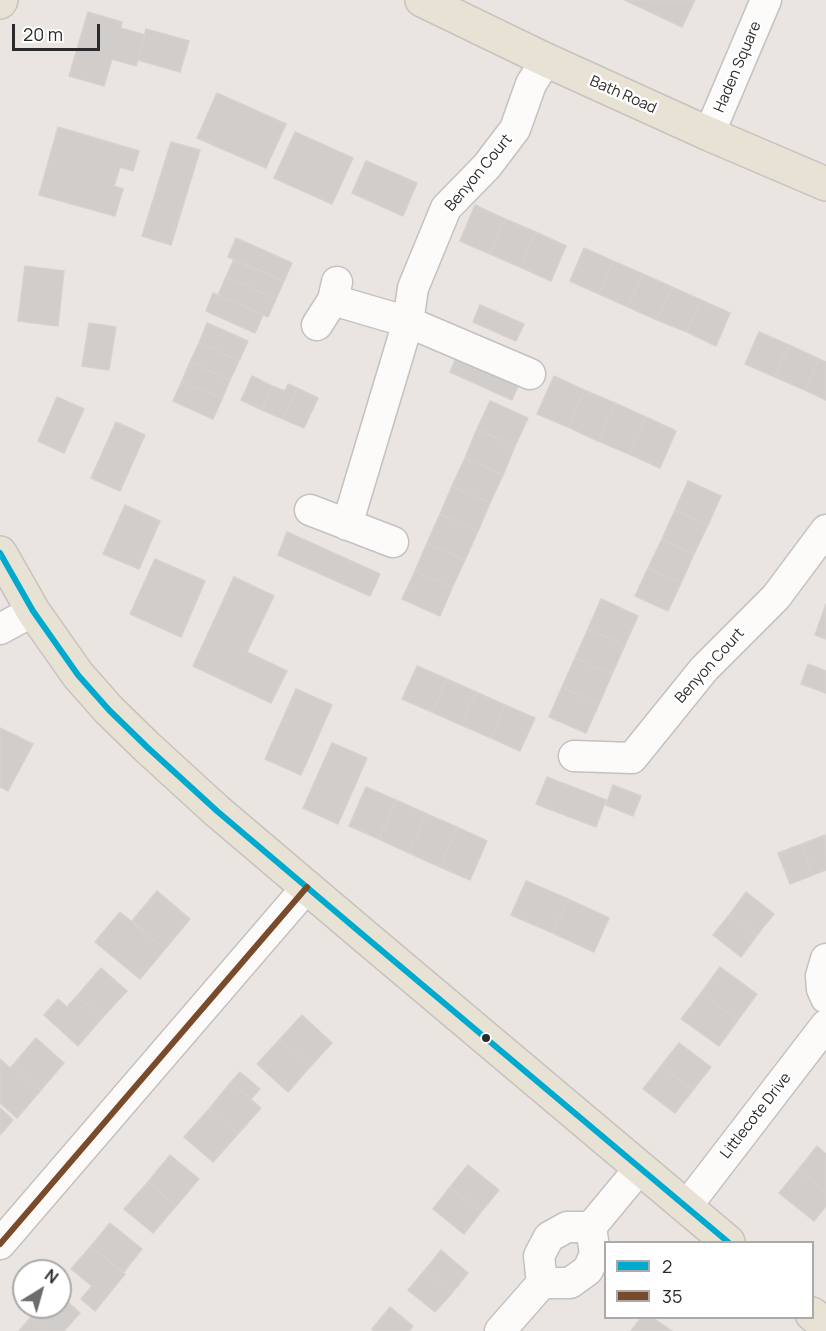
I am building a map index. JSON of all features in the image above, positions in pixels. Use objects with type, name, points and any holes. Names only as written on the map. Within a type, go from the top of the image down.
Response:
[{"type":"main road","name":"Bath Road","points":[[422,0],[546,60],[826,184]]},
{"type":"main road","points":[[0,553],[33,611],[78,675],[109,710],[217,811],[727,1241]]},
{"type":"main road","points":[[814,1315],[826,1326]]},
{"type":"street","name":"Haden Square","points":[[710,134],[766,0]]},
{"type":"street","name":"Benyon Court","points":[[347,525],[408,322],[413,288],[446,208],[487,166],[515,129],[531,84],[546,60]]},
{"type":"street","points":[[317,325],[335,291],[530,374]]},
{"type":"street","points":[[310,510],[393,542]]},
{"type":"street","name":"Benyon Court","points":[[574,756],[632,758],[704,669],[776,597],[826,530]]},
{"type":"street","points":[[0,629],[33,611]]},
{"type":"street","points":[[0,1244],[307,887]]},
{"type":"street","points":[[826,959],[821,976],[822,989],[826,998]]},
{"type":"street","name":"Littlecote Drive","points":[[686,1207],[826,1025]]},
{"type":"street","points":[[542,1283],[570,1283],[588,1270],[595,1254],[591,1227],[639,1169]]},
{"type":"street","points":[[500,1331],[542,1283],[539,1256],[549,1237],[567,1227],[591,1227]]},
{"type":"building","points":[[625,0],[695,0],[682,27]]},
{"type":"building","points":[[88,12],[122,22],[121,28],[145,35],[136,66],[112,59],[104,86],[69,76]]},
{"type":"building","points":[[146,29],[189,41],[180,72],[138,60]]},
{"type":"building","points":[[217,93],[286,124],[266,168],[197,138]]},
{"type":"building","points":[[58,127],[139,151],[133,171],[120,167],[114,186],[123,189],[115,216],[39,195]]},
{"type":"building","points":[[295,132],[353,158],[332,204],[274,178]]},
{"type":"building","points":[[171,142],[200,150],[171,245],[142,236]]},
{"type":"building","points":[[366,161],[417,183],[403,216],[352,193]]},
{"type":"building","points":[[475,205],[505,219],[490,254],[460,241]]},
{"type":"building","points":[[505,219],[536,232],[520,267],[490,254]]},
{"type":"building","points":[[536,232],[566,246],[551,281],[520,267]]},
{"type":"building","points":[[236,238],[292,263],[284,281],[228,257]]},
{"type":"building","points":[[584,248],[613,261],[599,294],[570,281]]},
{"type":"building","points":[[234,259],[284,281],[276,299],[226,277]]},
{"type":"building","points":[[613,261],[643,274],[628,307],[599,294]]},
{"type":"building","points":[[25,266],[64,271],[58,326],[18,321]]},
{"type":"building","points":[[643,274],[672,287],[657,320],[628,307]]},
{"type":"building","points":[[226,277],[276,299],[268,317],[218,295]]},
{"type":"building","points":[[672,287],[701,300],[687,332],[657,320]]},
{"type":"building","points":[[213,293],[263,315],[255,333],[206,311]]},
{"type":"building","points":[[701,300],[730,313],[716,346],[687,332]]},
{"type":"building","points":[[480,305],[524,324],[516,341],[473,322]]},
{"type":"building","points":[[89,323],[116,327],[109,370],[82,366]]},
{"type":"building","points":[[207,323],[248,341],[239,361],[199,343]]},
{"type":"building","points":[[759,332],[789,345],[775,377],[745,364]]},
{"type":"building","points":[[199,343],[239,361],[230,380],[190,362]]},
{"type":"building","points":[[789,345],[819,359],[805,390],[775,377]]},
{"type":"building","points":[[459,351],[521,379],[512,400],[450,372]]},
{"type":"building","points":[[819,359],[826,362],[826,400],[805,390]]},
{"type":"building","points":[[190,362],[230,380],[222,399],[182,381]]},
{"type":"building","points":[[252,376],[272,386],[262,410],[241,400]]},
{"type":"building","points":[[554,376],[584,390],[568,427],[537,414]]},
{"type":"building","points":[[182,381],[222,399],[213,419],[173,401]]},
{"type":"building","points":[[288,384],[297,388],[283,419],[262,410],[272,386],[285,391]]},
{"type":"building","points":[[297,388],[318,398],[304,428],[283,419]]},
{"type":"building","points":[[584,390],[615,403],[598,441],[568,427]]},
{"type":"building","points":[[57,397],[84,409],[64,453],[38,441]]},
{"type":"building","points":[[490,401],[528,418],[515,446],[477,429]]},
{"type":"building","points":[[615,403],[646,417],[629,454],[598,441]]},
{"type":"building","points":[[646,417],[676,431],[660,468],[629,454]]},
{"type":"building","points":[[116,422],[145,435],[120,491],[91,478]]},
{"type":"building","points":[[477,429],[515,446],[503,475],[465,458]]},
{"type":"building","points":[[465,458],[503,475],[490,503],[452,486]]},
{"type":"building","points":[[688,481],[721,496],[708,525],[675,510]]},
{"type":"building","points":[[452,486],[490,503],[478,531],[440,514]]},
{"type":"building","points":[[125,505],[160,521],[139,569],[103,554]]},
{"type":"building","points":[[675,510],[708,525],[694,554],[662,539]]},
{"type":"building","points":[[440,514],[478,531],[465,560],[427,543]]},
{"type":"building","points":[[287,532],[380,574],[370,596],[278,555]]},
{"type":"building","points":[[662,539],[694,554],[681,583],[648,568]]},
{"type":"building","points":[[427,543],[465,560],[452,588],[415,571]]},
{"type":"building","points":[[155,559],[205,581],[181,637],[130,614]]},
{"type":"building","points":[[648,568],[681,583],[668,611],[635,596]]},
{"type":"building","points":[[415,571],[452,588],[440,616],[402,599]]},
{"type":"building","points":[[234,577],[274,596],[247,652],[287,671],[271,703],[193,666]]},
{"type":"building","points":[[601,599],[638,616],[625,645],[588,629]]},
{"type":"building","points":[[826,604],[826,639],[815,635]]},
{"type":"building","points":[[588,629],[625,645],[612,674],[575,658]]},
{"type":"building","points":[[575,658],[612,674],[599,704],[562,687]]},
{"type":"building","points":[[808,664],[826,671],[826,693],[801,684]]},
{"type":"building","points":[[417,666],[447,679],[432,712],[402,699]]},
{"type":"building","points":[[447,679],[476,692],[461,725],[432,712]]},
{"type":"building","points":[[562,687],[599,704],[586,733],[549,717]]},
{"type":"building","points":[[296,689],[332,705],[301,775],[265,759]]},
{"type":"building","points":[[476,692],[505,705],[491,738],[461,725]]},
{"type":"building","points":[[505,705],[535,718],[520,751],[491,738]]},
{"type":"building","points":[[0,728],[33,744],[8,791],[0,787]]},
{"type":"building","points":[[332,743],[367,758],[338,824],[303,808]]},
{"type":"building","points":[[547,777],[606,800],[596,827],[536,804]]},
{"type":"building","points":[[613,785],[641,796],[633,816],[606,805]]},
{"type":"building","points":[[366,787],[396,800],[379,839],[349,826]]},
{"type":"building","points":[[396,800],[427,814],[409,853],[379,839]]},
{"type":"building","points":[[427,814],[457,827],[440,867],[409,853]]},
{"type":"building","points":[[457,827],[487,841],[470,880],[440,867]]},
{"type":"building","points":[[825,835],[826,870],[813,875],[802,844]]},
{"type":"building","points":[[802,844],[813,875],[790,884],[778,853]]},
{"type":"building","points":[[526,881],[568,899],[553,933],[511,915]]},
{"type":"building","points":[[157,891],[190,919],[165,949],[132,921]]},
{"type":"building","points":[[746,892],[774,914],[757,935],[730,914]]},
{"type":"building","points":[[568,899],[609,918],[594,952],[553,933]]},
{"type":"building","points":[[120,912],[165,949],[140,979],[95,942]]},
{"type":"building","points":[[730,914],[757,935],[741,957],[713,935]]},
{"type":"building","points":[[720,967],[757,994],[738,1020],[701,993]]},
{"type":"building","points":[[101,968],[127,991],[102,1018],[77,996]]},
{"type":"building","points":[[701,993],[738,1020],[719,1046],[681,1019]]},
{"type":"building","points":[[77,996],[102,1018],[78,1046],[44,1015],[58,999],[67,1007]]},
{"type":"building","points":[[302,1015],[332,1043],[310,1067],[280,1039]]},
{"type":"building","points":[[36,1038],[64,1063],[41,1090],[12,1066]]},
{"type":"building","points":[[280,1039],[310,1067],[288,1092],[257,1064]]},
{"type":"building","points":[[679,1043],[711,1067],[693,1090],[661,1066]]},
{"type":"building","points":[[0,1059],[41,1090],[17,1118],[0,1103]]},
{"type":"building","points":[[661,1066],[693,1090],[675,1113],[643,1089]]},
{"type":"building","points":[[240,1072],[260,1089],[251,1099],[231,1082]]},
{"type":"building","points":[[231,1082],[261,1108],[238,1134],[209,1109]]},
{"type":"building","points":[[0,1108],[13,1120],[0,1135]]},
{"type":"building","points":[[209,1109],[238,1134],[213,1162],[184,1137]]},
{"type":"building","points":[[817,1146],[826,1154],[826,1192],[798,1170]]},
{"type":"building","points":[[170,1155],[199,1179],[176,1206],[148,1182]]},
{"type":"building","points":[[468,1165],[499,1190],[481,1212],[450,1187]]},
{"type":"building","points":[[798,1170],[826,1192],[826,1206],[814,1221],[779,1193]]},
{"type":"building","points":[[148,1182],[176,1206],[153,1233],[124,1209]]},
{"type":"building","points":[[450,1187],[481,1212],[464,1234],[433,1209]]},
{"type":"building","points":[[110,1223],[142,1249],[123,1273],[91,1246]]},
{"type":"building","points":[[91,1246],[125,1274],[95,1311],[81,1299],[92,1286],[72,1268]]},
{"type":"building","points":[[441,1250],[468,1273],[452,1293],[425,1270]]},
{"type":"building","points":[[425,1270],[452,1293],[435,1312],[408,1290]]},
{"type":"building","points":[[72,1306],[80,1313],[64,1331],[47,1331],[33,1319],[72,1319]]},
{"type":"building","points":[[390,1307],[413,1326],[409,1331],[374,1331],[372,1329]]},
{"type":"building","points":[[29,1319],[33,1319],[47,1331],[19,1331]]},
{"type":"building","points":[[640,1319],[654,1319],[672,1331],[631,1331]]},
{"type":"transit line","name":"2","points":[[0,553],[33,611],[78,675],[109,710],[147,747],[217,811],[727,1241]]},
{"type":"transit line","name":"35","points":[[0,1244],[307,887]]}]
